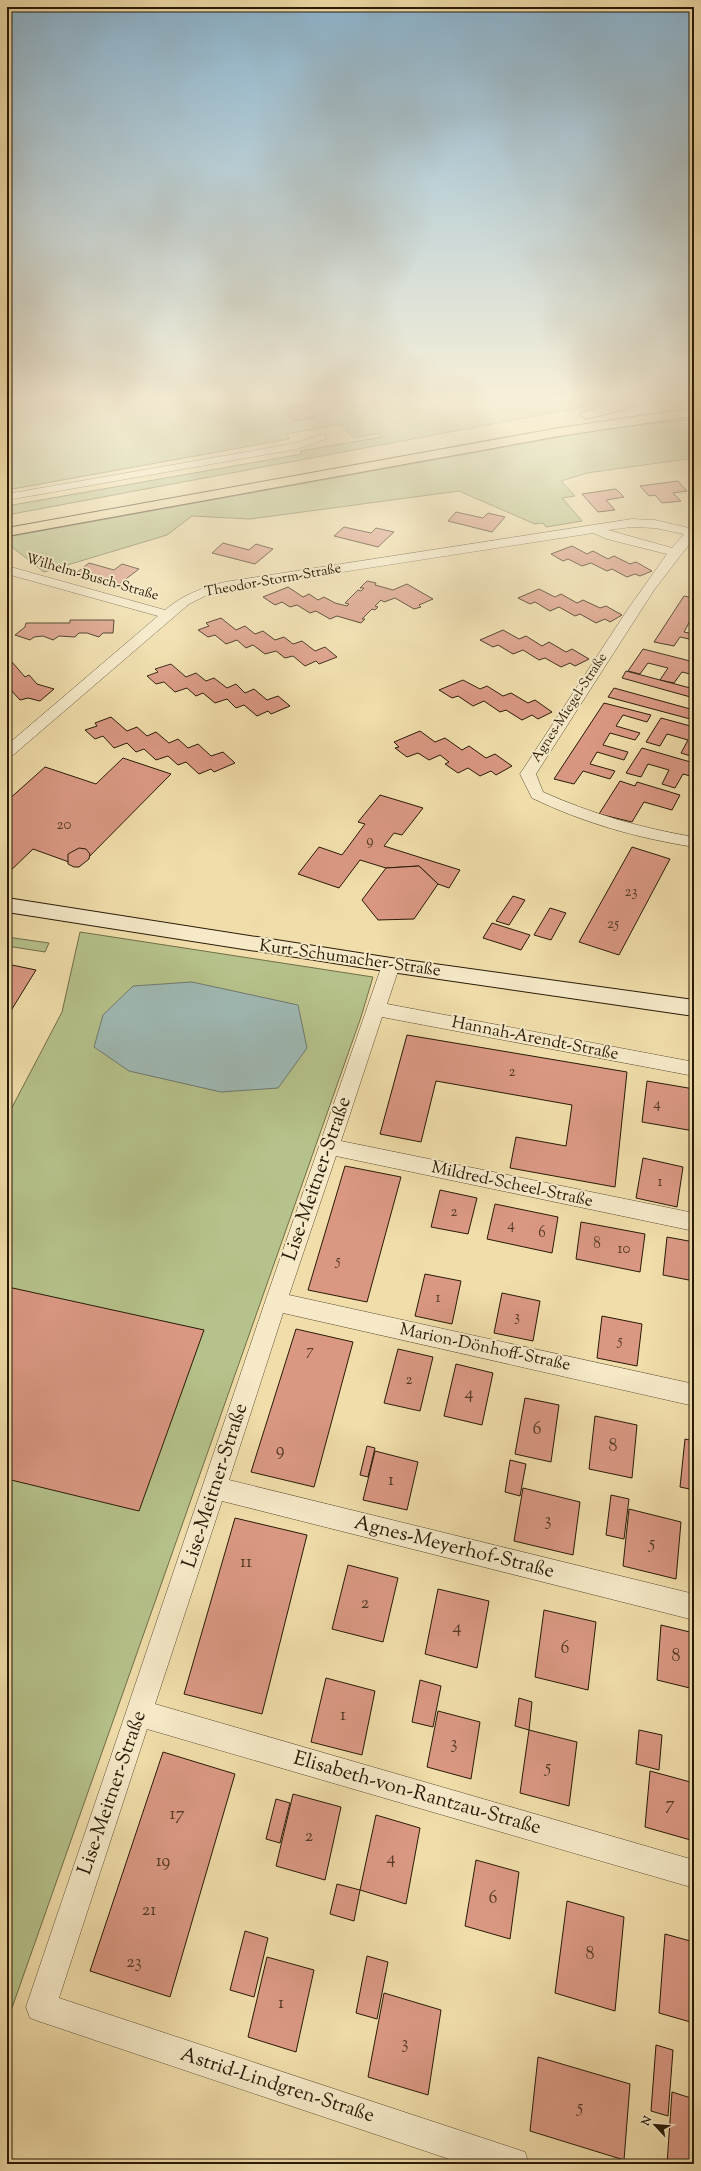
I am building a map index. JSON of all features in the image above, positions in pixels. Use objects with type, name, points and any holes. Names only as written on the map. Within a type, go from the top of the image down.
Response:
[{"type":"highway","points":[[7,521],[145,496]]},
{"type":"highway","points":[[7,532],[204,496]]},
{"type":"main road","name":"Kurt-Schumacher-Straße","points":[[7,905],[391,965],[694,1008]]},
{"type":"street","name":"Theodor-Storm-Straße","points":[[7,753],[184,601],[202,592],[225,586],[632,523],[655,524],[693,531]]},
{"type":"street","points":[[594,529],[611,536],[676,554]]},
{"type":"street","name":"Agnes-Miegel-Straße","points":[[693,531],[538,754],[528,774],[537,795],[558,806],[632,830],[694,842]]},
{"type":"street","name":"Wilhelm-Busch-Straße","points":[[7,570],[168,615]]},
{"type":"street","name":"Lise-Meitner-Straße","points":[[41,2007],[276,1302],[391,965]]},
{"type":"street","name":"Hannah-Arendt-Straße","points":[[377,1009],[694,1069]]},
{"type":"street","name":"Mildred-Scheel-Straße","points":[[329,1147],[694,1222]]},
{"type":"street","name":"Marion-Dönhoff-Straße","points":[[276,1302],[694,1395]]},
{"type":"street","name":"Agnes-Meyerhof-Straße","points":[[215,1488],[471,1553],[694,1607]]},
{"type":"street","name":"Elisabeth-von-Rantzau-Straße","points":[[140,1713],[694,1874]]},
{"type":"street","name":"Astrid-Lindgren-Straße","points":[[41,2007],[513,2164]]},
{"type":"green space","points":[[62,496],[107,496],[7,515],[7,506]]},
{"type":"green space","points":[[232,496],[419,496],[250,519],[192,516],[167,535],[44,572],[12,547],[7,548],[7,537]]},
{"type":"green space","points":[[471,496],[573,496],[562,498],[582,521],[546,527],[543,523],[535,524]]},
{"type":"green space","points":[[80,932],[373,977],[361,1017],[7,2022],[7,1117],[62,1012]]},
{"type":"green space","points":[[7,937],[49,943],[45,952],[7,946]]},
{"type":"water","points":[[192,982],[298,1005],[307,1048],[278,1088],[221,1092],[129,1071],[94,1047],[103,1015],[133,986]]},
{"type":"building","points":[[584,496],[624,497],[606,500],[615,510],[598,512]]},
{"type":"building","points":[[656,496],[676,496],[681,501],[662,503]]},
{"type":"building","points":[[456,512],[483,518],[488,513],[505,517],[492,532],[448,521]]},
{"type":"building","points":[[344,527],[371,533],[376,528],[394,532],[378,547],[334,536]]},
{"type":"building","points":[[223,543],[249,550],[256,544],[273,549],[255,564],[212,553]]},
{"type":"building","points":[[572,546],[587,554],[593,551],[608,559],[614,556],[630,564],[636,562],[652,571],[640,576],[635,574],[627,577],[612,569],[607,571],[591,563],[582,566],[568,559],[563,561],[551,554]]},
{"type":"building","points":[[89,563],[114,570],[122,564],[139,569],[118,585],[76,573]]},
{"type":"building","points":[[367,581],[393,590],[407,584],[433,599],[419,605],[421,607],[414,609],[395,598],[384,602],[381,600],[375,606],[378,607],[375,610],[372,609],[362,619],[365,619],[361,623],[337,616],[330,619],[316,611],[310,613],[297,605],[290,607],[282,602],[275,605],[263,597],[288,587],[303,597],[309,594],[318,600],[324,597],[335,603],[347,606],[349,604],[345,603],[358,590],[361,591],[364,588],[360,588]]},
{"type":"building","points":[[539,589],[555,597],[561,594],[577,603],[583,600],[600,608],[606,606],[622,615],[610,622],[605,619],[596,623],[580,614],[575,616],[559,607],[550,611],[535,602],[530,604],[518,598]]},
{"type":"building","points":[[684,596],[694,598],[694,622],[690,621],[684,632],[694,634],[694,640],[680,637],[674,646],[654,642]]},
{"type":"building","points":[[221,618],[236,630],[245,626],[255,634],[263,631],[275,640],[284,637],[293,644],[302,641],[315,651],[325,647],[337,657],[319,664],[316,661],[305,666],[293,656],[285,658],[276,651],[265,654],[253,645],[246,648],[237,640],[226,644],[215,635],[208,637],[198,630],[209,626],[206,623]]},
{"type":"building","points":[[70,620],[114,620],[113,633],[103,633],[99,637],[87,633],[79,633],[75,637],[59,636],[53,640],[43,636],[34,637],[30,640],[15,635],[25,627],[26,623],[70,623]]},
{"type":"building","points":[[503,630],[519,639],[526,636],[542,646],[549,642],[566,652],[572,649],[589,659],[575,666],[570,663],[561,667],[545,658],[539,660],[523,650],[513,654],[498,645],[493,647],[480,640]]},
{"type":"building","points":[[643,649],[694,662],[694,675],[682,672],[674,683],[660,680],[668,668],[648,663],[640,674],[628,671]]},
{"type":"building","points":[[12,662],[25,677],[29,675],[37,684],[54,689],[40,701],[28,698],[20,700],[10,689],[7,689],[7,663]]},
{"type":"building","points":[[171,664],[186,677],[196,673],[206,681],[214,678],[227,688],[236,684],[245,693],[254,689],[267,700],[278,696],[290,706],[271,714],[268,711],[257,716],[244,705],[236,708],[227,699],[215,703],[203,693],[196,696],[187,688],[175,692],[164,682],[156,684],[147,676],[158,672],[155,669]]},
{"type":"building","points":[[626,671],[694,689],[694,698],[622,678]]},
{"type":"building","points":[[463,680],[480,689],[487,686],[503,696],[511,693],[528,703],[535,700],[552,712],[538,719],[532,715],[522,720],[506,710],[500,712],[484,701],[473,706],[458,696],[452,698],[439,690]]},
{"type":"building","points":[[614,688],[694,710],[694,720],[608,697]]},
{"type":"building","points":[[604,703],[651,715],[647,722],[623,715],[616,726],[640,733],[635,740],[610,733],[603,745],[628,752],[624,760],[597,752],[590,764],[615,771],[610,779],[583,771],[574,784],[554,779]]},
{"type":"building","points":[[111,717],[127,731],[137,727],[147,736],[156,732],[169,743],[178,739],[188,748],[198,744],[211,756],[223,752],[235,763],[214,772],[211,769],[199,774],[186,762],[178,765],[168,756],[156,760],[144,749],[136,752],[127,743],[114,748],[103,736],[95,739],[85,730],[97,726],[95,723]]},
{"type":"building","points":[[661,718],[694,727],[694,757],[681,753],[688,740],[667,734],[660,746],[646,742]]},
{"type":"building","points":[[420,731],[435,742],[445,738],[462,750],[469,746],[486,758],[495,754],[512,766],[496,775],[491,771],[480,776],[468,768],[458,773],[445,764],[449,762],[440,755],[429,760],[418,753],[407,757],[395,748],[399,747],[394,742]]},
{"type":"building","points":[[642,748],[694,763],[694,777],[683,774],[675,788],[662,784],[669,770],[648,764],[641,777],[626,773]]},
{"type":"building","points":[[123,758],[171,774],[80,866],[33,849],[7,874],[7,801],[45,767],[96,784]]},
{"type":"building","points":[[620,781],[635,786],[637,782],[680,795],[672,810],[644,802],[632,822],[599,814]]},
{"type":"building","points":[[380,795],[423,808],[402,835],[394,833],[384,846],[460,870],[449,888],[438,884],[419,866],[386,868],[360,860],[339,888],[298,874],[319,847],[342,855],[365,824],[358,822]]},
{"type":"building","points":[[632,847],[670,859],[619,955],[579,942]]},
{"type":"building","points":[[79,848],[86,849],[90,854],[89,859],[79,867],[74,867],[68,864],[68,854]]},
{"type":"building","points":[[419,866],[438,884],[414,919],[378,920],[362,900],[386,868]]},
{"type":"building","points":[[513,896],[525,900],[509,925],[496,921]]},
{"type":"building","points":[[550,908],[566,913],[551,940],[534,935]]},
{"type":"building","points":[[492,923],[530,935],[521,950],[483,938]]},
{"type":"building","points":[[7,964],[36,970],[7,1017]]},
{"type":"building","points":[[407,1035],[627,1072],[615,1187],[510,1168],[516,1137],[566,1146],[572,1105],[436,1081],[421,1142],[380,1134]]},
{"type":"building","points":[[647,1081],[694,1089],[694,1131],[642,1122]]},
{"type":"building","points":[[643,1158],[683,1167],[677,1207],[636,1198]]},
{"type":"building","points":[[345,1166],[401,1177],[367,1302],[308,1290]]},
{"type":"building","points":[[440,1190],[477,1198],[468,1234],[431,1227]]},
{"type":"building","points":[[495,1204],[558,1217],[552,1253],[487,1239]]},
{"type":"building","points":[[581,1222],[645,1234],[640,1272],[576,1259]]},
{"type":"building","points":[[667,1237],[694,1242],[694,1281],[663,1275]]},
{"type":"building","points":[[425,1274],[461,1281],[452,1324],[415,1316]]},
{"type":"building","points":[[8,1287],[204,1330],[139,1511],[7,1479]]},
{"type":"building","points":[[502,1293],[540,1301],[533,1341],[494,1333]]},
{"type":"building","points":[[602,1316],[642,1324],[637,1366],[597,1358]]},
{"type":"building","points":[[296,1329],[353,1342],[314,1487],[251,1472]]},
{"type":"building","points":[[398,1349],[433,1357],[420,1411],[384,1403]]},
{"type":"building","points":[[456,1364],[493,1373],[482,1425],[444,1416]]},
{"type":"building","points":[[525,1398],[559,1405],[551,1462],[515,1454]]},
{"type":"building","points":[[595,1416],[637,1425],[632,1478],[589,1469]]},
{"type":"building","points":[[685,1439],[694,1441],[694,1490],[680,1487]]},
{"type":"building","points":[[367,1446],[375,1448],[368,1477],[360,1475]]},
{"type":"building","points":[[375,1451],[418,1462],[407,1510],[363,1500]]},
{"type":"building","points":[[510,1460],[526,1464],[520,1496],[505,1492]]},
{"type":"building","points":[[523,1488],[580,1502],[573,1555],[514,1541]]},
{"type":"building","points":[[611,1495],[629,1499],[624,1539],[606,1535]]},
{"type":"building","points":[[629,1509],[681,1522],[676,1579],[623,1566]]},
{"type":"building","points":[[235,1518],[307,1535],[262,1714],[184,1694]]},
{"type":"building","points":[[348,1565],[398,1578],[383,1642],[332,1629]]},
{"type":"building","points":[[438,1589],[489,1601],[477,1668],[425,1654]]},
{"type":"building","points":[[544,1610],[596,1622],[588,1690],[535,1677]]},
{"type":"building","points":[[661,1625],[694,1633],[694,1689],[657,1680]]},
{"type":"building","points":[[326,1678],[375,1691],[362,1755],[311,1742]]},
{"type":"building","points":[[420,1680],[441,1686],[433,1727],[412,1722]]},
{"type":"building","points":[[519,1698],[532,1702],[529,1730],[515,1726]]},
{"type":"building","points":[[438,1711],[480,1722],[471,1779],[427,1767]]},
{"type":"building","points":[[529,1730],[577,1742],[569,1806],[520,1793]]},
{"type":"building","points":[[639,1730],[662,1735],[659,1770],[636,1764]]},
{"type":"building","points":[[163,1752],[235,1774],[170,1997],[90,1971]]},
{"type":"building","points":[[650,1771],[694,1783],[694,1841],[645,1827]]},
{"type":"building","points":[[293,1794],[341,1807],[325,1880],[276,1866]]},
{"type":"building","points":[[276,1799],[290,1803],[280,1843],[266,1839]]},
{"type":"building","points":[[376,1815],[420,1828],[406,1904],[360,1890]]},
{"type":"building","points":[[476,1860],[519,1872],[510,1939],[465,1926]]},
{"type":"building","points":[[337,1884],[360,1890],[354,1921],[330,1914]]},
{"type":"building","points":[[567,1901],[624,1917],[615,2011],[555,1993]]},
{"type":"building","points":[[245,1931],[268,1938],[254,1997],[230,1990]]},
{"type":"building","points":[[665,1934],[694,1942],[694,2023],[659,2013]]},
{"type":"building","points":[[367,1956],[388,1962],[377,2019],[356,2013]]},
{"type":"building","points":[[267,1957],[314,1970],[296,2052],[248,2037]]},
{"type":"building","points":[[384,1993],[441,2010],[428,2095],[368,2077]]},
{"type":"building","points":[[656,2045],[673,2050],[668,2116],[651,2111]]},
{"type":"building","points":[[538,2057],[630,2084],[624,2160],[530,2131]]},
{"type":"building","points":[[672,2092],[694,2099],[694,2164],[667,2164]]}]
